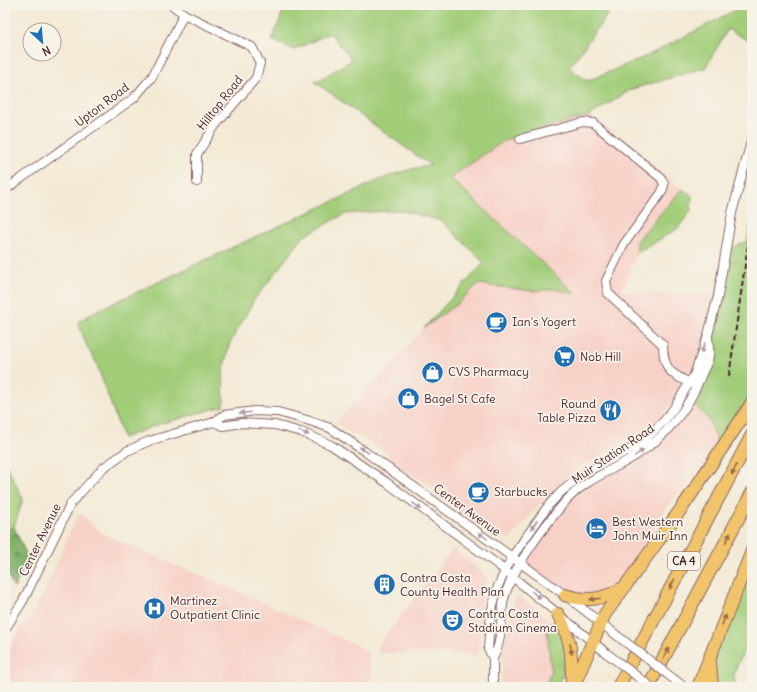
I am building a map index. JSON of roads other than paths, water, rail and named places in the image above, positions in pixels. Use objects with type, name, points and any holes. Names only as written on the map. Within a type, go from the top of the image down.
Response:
[{"type":"highway","points":[[573,687],[600,622],[622,589],[688,499],[752,403]]},
{"type":"highway","name":"CA 4","points":[[618,687],[752,435]]},
{"type":"highway","name":"CA 4","points":[[649,687],[752,493]]},
{"type":"highway","points":[[698,687],[752,551]]},
{"type":"highway","points":[[565,595],[585,600],[594,600],[622,589]]},
{"type":"highway","points":[[558,614],[568,633],[572,652],[573,687]]},
{"type":"highway","points":[[710,656],[712,687]]},
{"type":"street","points":[[172,5],[184,14]]},
{"type":"street","name":"Hilltop Road","points":[[184,14],[252,47],[260,63],[256,78],[214,126],[197,154],[197,182]]},
{"type":"street","name":"Upton Road","points":[[5,190],[134,98],[152,77],[184,14]]},
{"type":"street","points":[[520,139],[583,122],[593,123],[661,178],[664,184],[662,192],[624,244],[606,281],[608,293],[663,346],[663,360],[668,369],[674,375],[694,384]]},
{"type":"street","name":"Muir Station Road","points":[[694,384],[691,401],[669,430],[654,443],[635,456],[581,487],[566,502],[534,544],[514,577],[505,598],[498,650],[494,658],[488,649],[488,630],[494,600],[505,570],[512,557],[548,506],[562,491],[587,472],[640,444],[653,433],[694,384],[709,355],[708,335],[718,296],[732,213],[752,138]]},
{"type":"street","name":"Center Avenue","points":[[5,629],[25,598],[71,502],[86,484],[103,468],[121,455],[149,441],[214,422],[224,415],[255,411],[278,412],[330,428],[396,472],[565,595],[684,687]]},
{"type":"street","name":"Center Avenue","points":[[214,422],[223,426],[242,423],[275,425],[301,432],[331,445],[386,482],[505,570],[649,687]]},
{"type":"street","points":[[493,687],[494,658]]},
{"type":"railway","points":[[729,376],[752,217]]},
{"type":"place","name":"Ian's Yogert","points":[[497,322]]},
{"type":"place","name":"Nob Hill","points":[[565,357]]},
{"type":"place","name":"CVS Pharmacy","points":[[433,372]]},
{"type":"place","name":"Bagel St Cafe","points":[[408,399]]},
{"type":"place","name":"Round Table Pizza","points":[[611,411]]},
{"type":"place","name":"Starbucks","points":[[479,492]]},
{"type":"place","name":"Best Western John Muir Inn","points":[[597,529]]},
{"type":"place","name":"Contra Costa County Health Plan","points":[[385,585]]},
{"type":"place","name":"Martinez Outpatient Clinic","points":[[155,608]]},
{"type":"place","name":"Contra Costa Stadium Cinema","points":[[452,621]]}]
